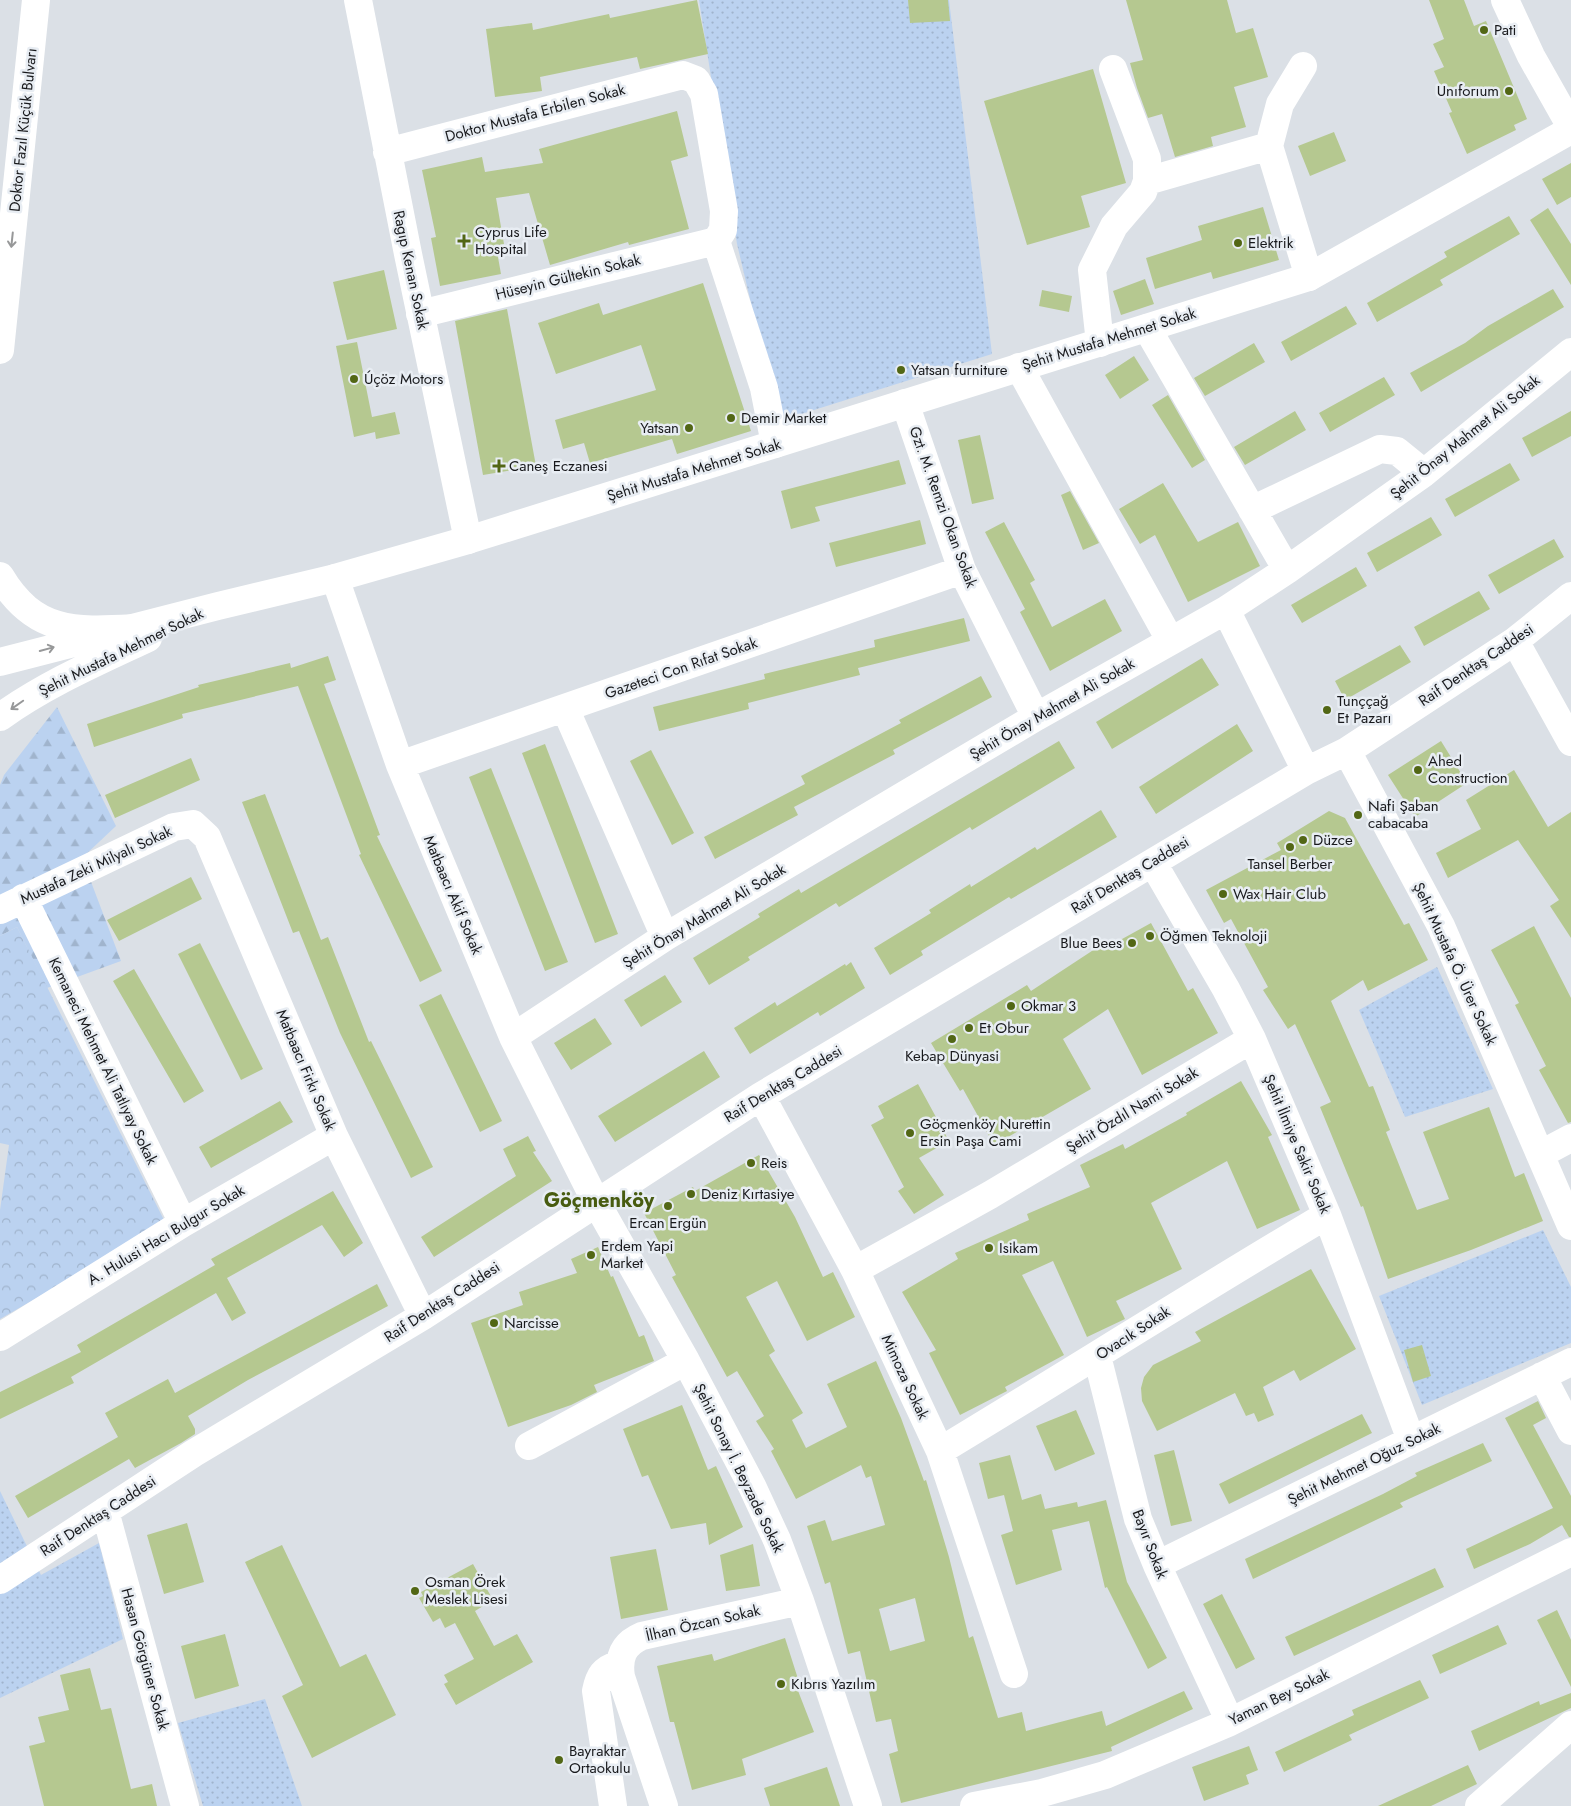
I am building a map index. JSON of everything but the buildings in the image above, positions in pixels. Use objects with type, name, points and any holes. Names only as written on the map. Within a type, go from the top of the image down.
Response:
[{"type":"main road","name":"Doktor Fazıl Küçük Bulvarı","points":[[0,350],[36,0]]},
{"type":"main road","name":"Ragıp Kenan Sokak","points":[[358,0],[387,152],[468,540]]},
{"type":"main road","points":[[1505,0],[1531,56],[1571,129]]},
{"type":"main road","points":[[1303,66],[1280,104],[1269,146],[1309,277]]},
{"type":"main road","points":[[1100,343],[1092,270],[1114,226],[1143,192],[1147,181],[1147,159],[1114,69]]},
{"type":"main road","name":"Doktor Mustafa Erbilen Sokak","points":[[387,152],[683,75],[696,80],[704,94],[724,211],[723,230],[716,241]]},
{"type":"main road","name":"Şehit Mustafa Mehmet Sokak","points":[[0,662],[335,578],[468,540],[1309,277],[1571,129]]},
{"type":"main road","points":[[1147,181],[1269,146]]},
{"type":"main road","points":[[716,241],[764,388],[775,444]]},
{"type":"main road","name":"Hüseyin Gültekin Sokak","points":[[420,314],[716,241]]},
{"type":"main road","points":[[1147,328],[1287,570]]},
{"type":"main road","name":"Şehit Önay Mahmet Ali Sokak","points":[[513,1037],[665,937],[1036,717],[1226,610],[1287,570],[1424,474],[1571,352]]},
{"type":"main road","points":[[1019,367],[1170,640]]},
{"type":"main road","name":"Gzt. M. Remzi Okan Sokak","points":[[905,403],[962,570],[1036,717]]},
{"type":"main road","points":[[1252,510],[1380,449],[1396,452],[1424,474]]},
{"type":"main road","name":"Gazeteci Con Rıfat Sokak","points":[[400,765],[962,570]]},
{"type":"main road","points":[[0,576],[8,590],[20,603],[39,618],[62,628],[90,630],[138,628]]},
{"type":"main road","name":"Matbaacı Akif Sokak","points":[[335,578],[400,765],[513,1037],[596,1202]]},
{"type":"main road","name":"Raif Denktaş Caddesi","points":[[0,1580],[194,1452],[423,1316],[761,1096],[1306,771],[1347,751],[1515,641],[1571,596]]},
{"type":"main road","name":"Şehit Mustafa Mehmet Sokak","points":[[0,717],[23,700],[94,662],[218,606]]},
{"type":"main road","points":[[1226,610],[1306,771]]},
{"type":"main road","points":[[1515,641],[1571,742]]},
{"type":"main road","points":[[565,708],[665,937]]},
{"type":"main road","name":"Şehit Mustafa Ö. Ürer Sokak","points":[[1347,751],[1441,926],[1571,1226]]},
{"type":"main road","name":"Mustafa Zeki Milyalı Sokak","points":[[12,904],[174,827],[193,824]]},
{"type":"main road","name":"Matbaacı Firkı Sokak","points":[[193,824],[206,837],[334,1136],[423,1316]]},
{"type":"main road","name":"Şehit İlmiye Sakir Sokak","points":[[1153,862],[1252,1038],[1327,1215],[1411,1440]]},
{"type":"main road","name":"Kemaneci Mehmet Ali Tatlıyay Sokak","points":[[12,904],[183,1223]]},
{"type":"main road","name":"Şehit Özdıl Nami Sokak","points":[[855,1270],[990,1195],[1252,1038]]},
{"type":"main road","name":"Mimoza Sokak","points":[[761,1096],[855,1270],[940,1451],[1014,1674]]},
{"type":"main road","name":"A. Hulusi Hacı Bulgur Sokak","points":[[0,1337],[183,1223],[334,1136]]},
{"type":"main road","points":[[1541,1154],[1571,1138]]},
{"type":"main road","name":"Şehit Sonay İ. Beyzade Sokak","points":[[596,1202],[686,1361],[756,1495],[777,1540],[800,1600],[868,1806]]},
{"type":"main road","name":"Ovacık Sokak","points":[[940,1451],[1097,1356],[1207,1286],[1327,1215]]},
{"type":"main road","name":"Bayır Sokak","points":[[1097,1356],[1138,1518],[1157,1565],[1230,1722]]},
{"type":"main road","points":[[529,1446],[686,1361]]},
{"type":"main road","name":"Şehit Mehmet Oğuz Sokak","points":[[1157,1565],[1571,1362]]},
{"type":"main road","points":[[1542,1376],[1571,1431]]},
{"type":"main road","name":"Hasan Görgüner Sokak","points":[[105,1511],[185,1806]]},
{"type":"main road","name":"Yaman Bey Sokak","points":[[974,1806],[1042,1793],[1105,1775],[1230,1722],[1571,1553]]},
{"type":"main road","name":"İlhan Özcan Sokak","points":[[619,1664],[622,1652],[630,1641],[642,1636],[800,1600]]},
{"type":"main road","points":[[613,1806],[596,1691],[599,1677],[607,1668],[619,1664],[664,1806]]},
{"type":"main road","points":[[1479,1806],[1571,1725]]},
{"type":"green space","points":[[699,0],[949,0],[992,354],[779,421],[737,244]]},
{"type":"green space","points":[[57,707],[116,826],[82,858],[121,961],[47,988],[17,927],[0,936],[0,785],[4,775]]},
{"type":"green space","points":[[17,927],[166,1224],[0,1319],[0,1210],[9,1145],[0,1143],[0,936]]},
{"type":"green space","points":[[1437,967],[1493,1089],[1405,1117],[1359,1010]]},
{"type":"green space","points":[[1543,1230],[1571,1287],[1571,1343],[1422,1405],[1379,1296]]},
{"type":"green space","points":[[0,1491],[41,1575],[99,1543],[123,1639],[0,1698]]},
{"type":"green space","points":[[265,1699],[302,1806],[203,1806],[178,1723]]},
{"type":"place","name":"Pati","points":[[1484,30]]},
{"type":"place","name":"Unıforıum","points":[[1509,91]]},
{"type":"place","name":"Cyprus Life Hospital","points":[[464,241]]},
{"type":"place","name":"Elektrik","points":[[1238,243]]},
{"type":"place","name":"Yatsan furniture","points":[[901,370]]},
{"type":"place","name":"Úçöz Motors","points":[[354,379]]},
{"type":"place","name":"Demir Market","points":[[731,418]]},
{"type":"place","name":"Yatsan","points":[[689,428]]},
{"type":"place","name":"Caneş Eczanesi","points":[[499,466]]},
{"type":"place","name":"Tunççağ Et Pazarı","points":[[1327,710]]},
{"type":"place","name":"Ahed Construction","points":[[1418,770]]},
{"type":"place","name":"Nafi Şaban cabacaba","points":[[1358,815]]},
{"type":"place","name":"Düzce","points":[[1303,840]]},
{"type":"place","name":"Tansel Berber","points":[[1290,847]]},
{"type":"place","name":"Wax Hair Club","points":[[1223,894]]},
{"type":"place","name":"Öğmen Teknoloji","points":[[1150,936]]},
{"type":"place","name":"Blue Bees","points":[[1132,943]]},
{"type":"place","name":"Okmar 3","points":[[1011,1006]]},
{"type":"place","name":"Et Obur","points":[[969,1028]]},
{"type":"place","name":"Kebap Dünyasi","points":[[952,1039]]},
{"type":"place","name":"Göçmenköy Nurettin Ersin Paşa Cami","points":[[910,1133]]},
{"type":"place","name":"Reis","points":[[751,1163]]},
{"type":"place","name":"Deniz Kırtasiye","points":[[691,1194]]},
{"type":"place","name":"Ercan Ergün","points":[[668,1206]]},
{"type":"place","name":"Isikam","points":[[989,1248]]},
{"type":"place","name":"Erdem Yapi Market","points":[[591,1255]]},
{"type":"place","name":"Narcisse","points":[[494,1323]]},
{"type":"place","name":"Osman Örek Meslek Lisesi","points":[[415,1591]]},
{"type":"place","name":"Kıbrıs Yazılım","points":[[781,1684]]},
{"type":"place","name":"Bayraktar Ortaokulu","points":[[559,1760]]},
{"type":"district","name":"Göçmenköy","points":[[599,1200]]}]
